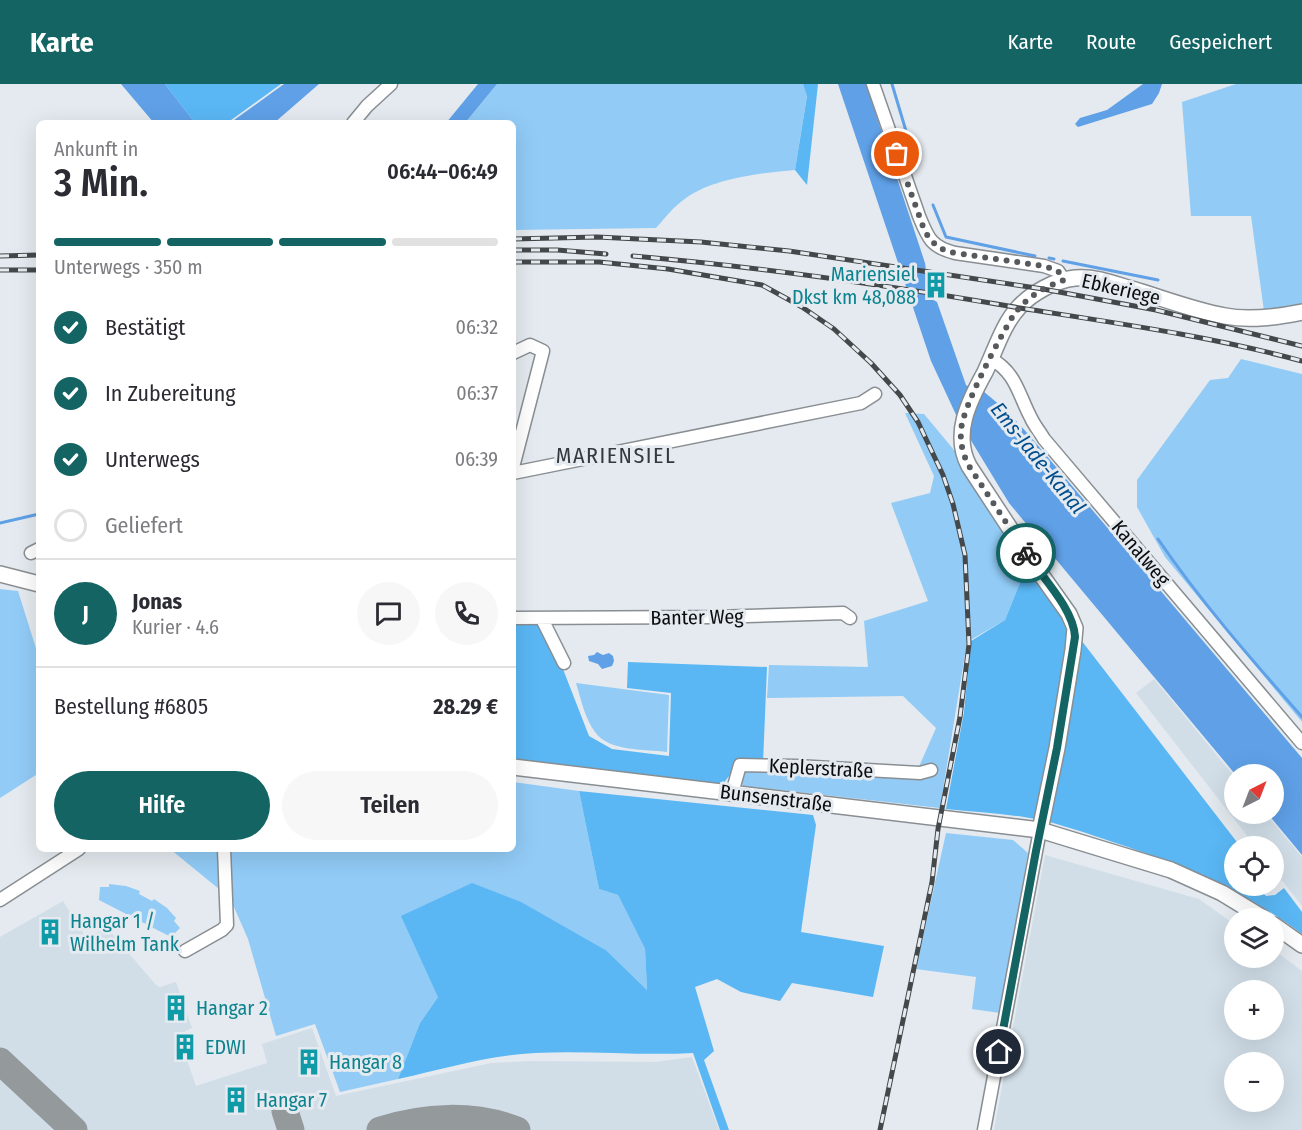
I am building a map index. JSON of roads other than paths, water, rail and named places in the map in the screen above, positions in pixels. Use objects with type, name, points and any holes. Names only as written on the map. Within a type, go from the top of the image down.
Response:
[{"type":"street","points":[[355,120],[391,84]]},
{"type":"street","points":[[873,84],[925,232],[933,244],[942,250],[955,253],[1044,266],[1058,271],[1064,280]]},
{"type":"street","name":"Ebkeriege","points":[[1040,830],[1057,748],[1075,628],[1069,614],[1029,559],[969,466],[963,451],[962,440],[963,422],[1008,324],[1019,307],[1043,289],[1074,278],[1089,278],[1225,316],[1263,318],[1302,312]]},
{"type":"street","points":[[516,352],[530,345],[547,349],[516,457]]},
{"type":"street","name":"Kanalweg","points":[[991,359],[1003,366],[1016,382],[1031,419],[1044,439],[1302,743]]},
{"type":"street","points":[[516,473],[861,403],[875,394]]},
{"type":"street","points":[[0,574],[36,583]]},
{"type":"street","name":"Banter Weg","points":[[516,618],[713,617],[843,613],[850,618]]},
{"type":"street","points":[[542,619],[564,663]]},
{"type":"street","name":"Keplerstraße","points":[[732,793],[740,765],[920,773],[931,770]]},
{"type":"street","name":"Bunsenstraße","points":[[516,767],[1040,830],[1172,870],[1222,893],[1247,908]]},
{"type":"street","points":[[984,1130],[1040,830]]},
{"type":"street","points":[[0,900],[74,852]]},
{"type":"street","points":[[185,951],[227,925],[224,852]]},
{"type":"street","points":[[1284,932],[1302,945]]},
{"type":"water","points":[[121,84],[165,84],[193,120],[151,120]]},
{"type":"water","points":[[284,84],[319,84],[277,120],[234,120]]},
{"type":"water","points":[[478,84],[497,84],[467,120],[448,120]]},
{"type":"water","name":"Ems-Jade-Kanal","points":[[838,84],[866,84],[925,263],[930,298],[937,302],[966,385],[980,393],[983,391],[1007,411],[1029,435],[1302,758],[1302,855],[1276,824],[1284,824],[1284,764],[1227,764],[1009,503],[958,419],[931,361]]},
{"type":"water","points":[[1143,84],[1162,84],[1152,104],[1078,127],[1075,124],[1080,118],[1107,110]]},
{"type":"water","points":[[597,652],[603,655],[609,653],[613,656],[612,666],[602,669],[598,664],[589,661],[588,656]]},
{"type":"waterway","points":[[892,84],[906,131]]},
{"type":"waterway","points":[[933,205],[946,237],[1035,256]]},
{"type":"waterway","points":[[1049,258],[1054,259]]},
{"type":"waterway","points":[[1063,261],[1158,280]]},
{"type":"waterway","points":[[0,523],[36,515]]},
{"type":"waterway","points":[[1158,539],[1209,608],[1302,717]]},
{"type":"railway","points":[[516,239],[597,237],[701,242],[789,251],[1043,289],[1156,310],[1302,346]]},
{"type":"railway","points":[[516,250],[557,250],[606,254]]},
{"type":"railway","points":[[0,256],[36,255]]},
{"type":"railway","points":[[633,256],[778,271],[924,292],[1162,331],[1232,344],[1302,361]]},
{"type":"railway","points":[[516,262],[599,262],[668,269],[762,285],[802,307],[834,329],[871,363],[900,395],[918,422],[943,475],[953,504],[965,555],[969,644],[960,717],[938,829],[932,882],[880,1130]]},
{"type":"railway","points":[[0,270],[36,270]]},
{"type":"place","name":"Mariensiel Dkst km 48,088","points":[[936,285]]},
{"type":"place","name":"Hangar 1 / Wilhelm Tank","points":[[50,932]]},
{"type":"place","name":"Hangar 2","points":[[176,1008]]},
{"type":"place","name":"EDWI","points":[[185,1047]]},
{"type":"place","name":"Hangar 8","points":[[309,1062]]},
{"type":"place","name":"Hangar 7","points":[[236,1100]]},
{"type":"district","name":"MARIENSIEL","points":[[616,455]]}]
